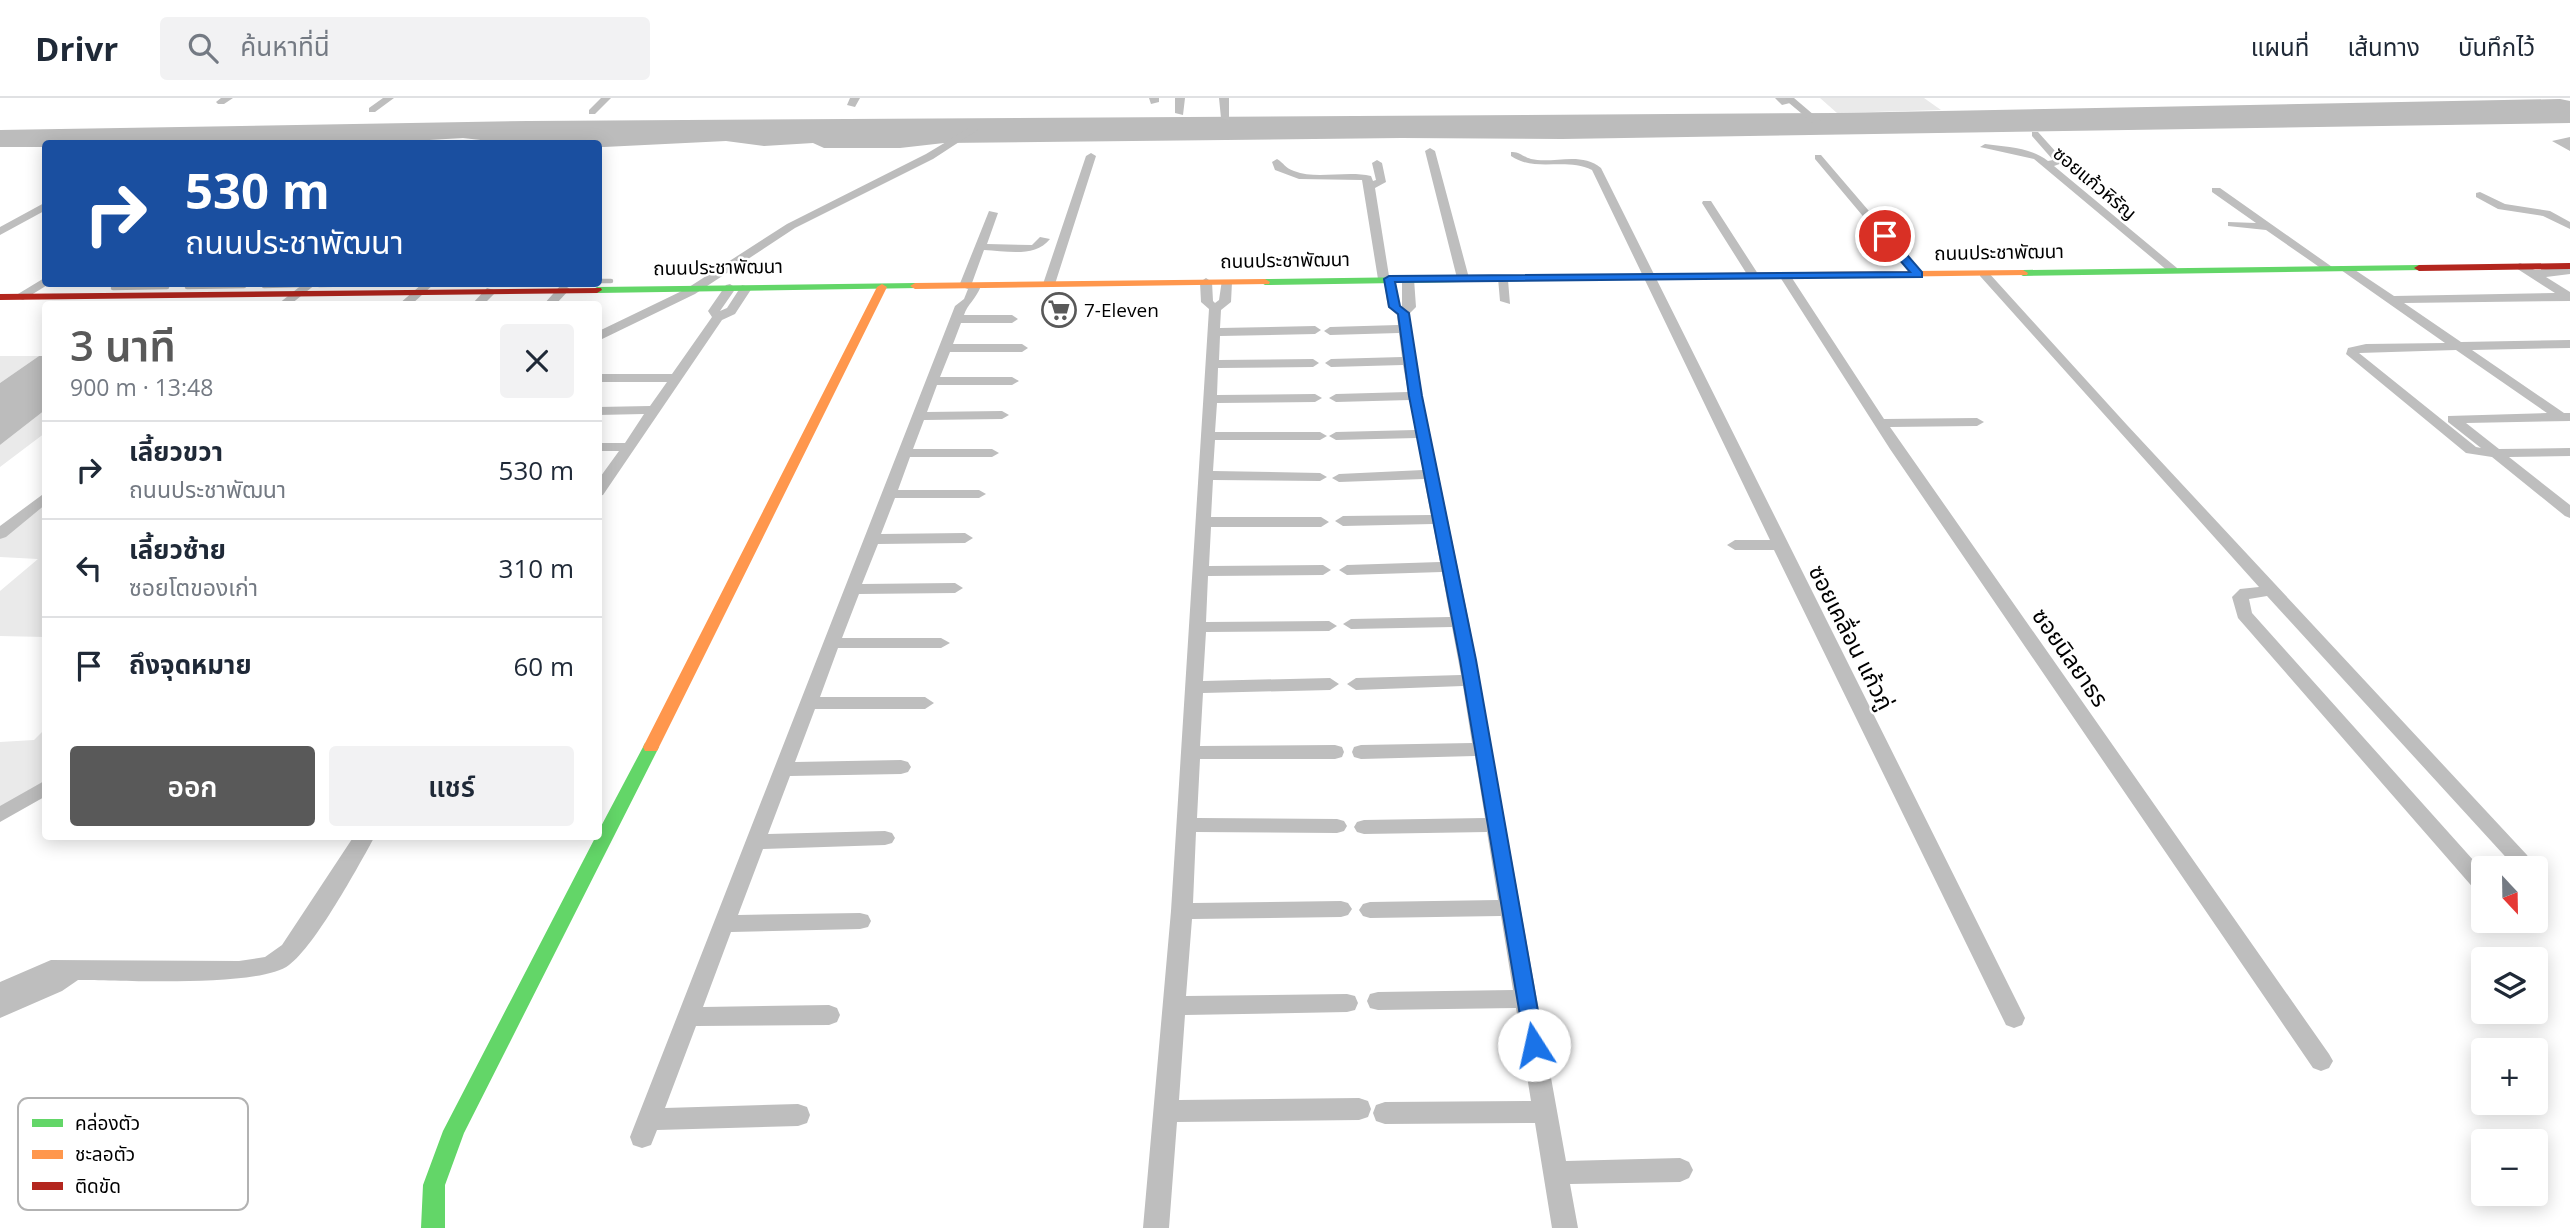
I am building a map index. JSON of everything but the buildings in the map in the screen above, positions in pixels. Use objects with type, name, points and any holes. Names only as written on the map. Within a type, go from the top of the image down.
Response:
[{"type":"street","points":[[372,110],[389,98]]},
{"type":"street","points":[[592,113],[606,98]]},
{"type":"street","points":[[1180,98],[1180,113]]},
{"type":"street","points":[[1224,98],[1226,118]]},
{"type":"street","points":[[2035,134],[2060,162],[2046,164]]},
{"type":"street","points":[[2570,140],[2557,141],[2570,148]]},
{"type":"street","name":"ซอยแก้วหิรัญ","points":[[1984,147],[2028,153],[2046,164],[2173,271]]},
{"type":"street","points":[[1430,150],[1463,278]]},
{"type":"street","name":"ซอยเคลื่อน แก้วภู่","points":[[1514,154],[1526,161],[1584,162],[1596,168],[2014,1018]]},
{"type":"street","points":[[1049,284],[1091,156]]},
{"type":"street","points":[[1818,157],[1918,275]]},
{"type":"street","points":[[1278,162],[1279,168],[1290,173],[1364,176],[1370,186],[1394,307],[1404,321]]},
{"type":"street","points":[[1370,186],[1381,182],[1377,163]]},
{"type":"street","points":[[1335,176],[1338,170],[1349,164]]},
{"type":"street","points":[[2216,190],[2268,227],[2391,300],[2566,417]]},
{"type":"street","points":[[2480,195],[2502,207],[2546,214],[2570,226]]},
{"type":"street","points":[[1707,203],[1754,277]]},
{"type":"street","points":[[0,232],[42,207]]},
{"type":"street","points":[[799,1115],[646,1128],[958,313],[969,301],[967,286],[993,213]]},
{"type":"street","points":[[2232,224],[2268,227]]},
{"type":"street","points":[[979,247],[1032,248],[1044,239]]},
{"type":"street","name":"ถนนประชาพัฒนา","points":[[0,297],[304,289],[423,293],[1463,278],[1786,277],[2337,268],[2570,268]]},
{"type":"street","points":[[2527,270],[2570,297]]},
{"type":"street","points":[[1984,274],[2122,428],[2516,856]]},
{"type":"street","name":"ซอยนิลยาธร","points":[[1786,277],[1881,424],[2321,1061]]},
{"type":"street","points":[[1408,279],[1409,307],[1404,321],[1409,361],[1461,622],[1565,1228]]},
{"type":"street","points":[[1502,279],[1506,301]]},
{"type":"street","points":[[1206,282],[1207,302],[1215,308]]},
{"type":"street","points":[[1215,308],[1225,302],[1226,282]]},
{"type":"street","points":[[19,297],[42,283]]},
{"type":"street","points":[[433,1228],[435,1185],[454,1131],[624,801],[882,287]]},
{"type":"street","points":[[602,485],[718,317],[732,311],[738,288]]},
{"type":"street","points":[[288,301],[304,289]]},
{"type":"street","points":[[553,301],[564,289]]},
{"type":"street","points":[[481,301],[491,290]]},
{"type":"street","points":[[2391,300],[2570,297]]},
{"type":"street","points":[[1156,1228],[1182,911],[1215,308]]},
{"type":"street","points":[[958,313],[1012,318]]},
{"type":"street","points":[[1329,331],[1404,321]]},
{"type":"street","points":[[1214,332],[1315,330]]},
{"type":"street","points":[[2570,344],[2366,348],[2353,351],[2352,354],[2468,448],[2482,453],[2570,452]]},
{"type":"street","points":[[945,348],[1022,348]]},
{"type":"street","points":[[1331,363],[1409,361]]},
{"type":"street","points":[[1212,364],[1313,363]]},
{"type":"street","points":[[602,378],[677,378]]},
{"type":"street","points":[[932,381],[1012,381]]},
{"type":"street","points":[[1336,398],[1415,396]]},
{"type":"street","points":[[1210,399],[1315,398]]},
{"type":"street","points":[[602,411],[654,410]]},
{"type":"street","points":[[919,416],[1002,415]]},
{"type":"street","points":[[2566,417],[2453,419],[2570,513]]},
{"type":"street","points":[[1881,424],[1977,422]]},
{"type":"street","points":[[1336,436],[1424,435]]},
{"type":"street","points":[[1208,436],[1320,436]]},
{"type":"street","points":[[602,447],[629,447]]},
{"type":"street","points":[[906,453],[992,453]]},
{"type":"street","points":[[1339,478],[1430,474]]},
{"type":"street","points":[[1205,475],[1320,477]]},
{"type":"street","points":[[890,494],[979,494]]},
{"type":"street","points":[[0,534],[42,499]]},
{"type":"street","points":[[1343,522],[1439,519]]},
{"type":"street","points":[[1203,522],[1321,522]]},
{"type":"street","points":[[873,539],[965,538]]},
{"type":"street","points":[[1735,545],[1780,545]]},
{"type":"street","points":[[1347,570],[1448,567]]},
{"type":"street","points":[[1201,571],[1323,570]]},
{"type":"street","points":[[854,589],[955,588]]},
{"type":"street","points":[[2274,590],[2246,593],[2240,597],[2244,614],[2471,871]]},
{"type":"street","points":[[1351,624],[1461,622]]},
{"type":"street","points":[[1199,627],[1329,626]]},
{"type":"street","points":[[833,643],[941,643]]},
{"type":"street","points":[[1356,684],[1471,680]]},
{"type":"street","points":[[1194,687],[1329,684]]},
{"type":"street","points":[[808,704],[925,703]]},
{"type":"street","points":[[1362,752],[1483,749]]},
{"type":"street","points":[[1192,753],[1335,752]]},
{"type":"street","points":[[782,769],[901,767]]},
{"type":"street","points":[[1187,825],[1337,826]]},
{"type":"street","points":[[1364,827],[1497,825]]},
{"type":"street","points":[[755,842],[885,838]]},
{"type":"street","points":[[0,992],[51,969],[239,970],[265,967],[284,957],[302,934],[362,840]]},
{"type":"street","points":[[1370,910],[1510,908]]},
{"type":"street","points":[[1182,911],[1341,909]]},
{"type":"street","points":[[724,924],[860,922]]},
{"type":"street","points":[[0,1009],[54,985],[74,971]]},
{"type":"street","points":[[1378,1001],[1526,999]]},
{"type":"street","points":[[1174,1006],[1347,1003]]},
{"type":"street","points":[[688,1017],[829,1015]]},
{"type":"street","points":[[1165,1111],[1359,1109]]},
{"type":"street","points":[[1385,1113],[1545,1112]]},
{"type":"street","points":[[1556,1173],[1680,1170]]},
{"type":"shaded area","points":[[1820,98],[1924,98],[1941,110],[1837,113]]},
{"type":"shaded area","points":[[2560,99],[2570,101],[2570,123],[1562,139],[944,143],[900,148],[824,148],[813,143],[764,146],[726,141],[602,147],[602,140],[463,138],[42,140],[42,147],[0,147],[0,130],[528,121],[1837,113]]},
{"type":"shaded area","points":[[0,356],[39,356],[0,383]]},
{"type":"shaded area","points":[[42,356],[42,412],[0,445],[0,383]]},
{"type":"shaded area","points":[[42,412],[42,435],[0,467],[0,445]]},
{"type":"shaded area","points":[[42,504],[42,637],[0,636],[0,591],[38,559],[0,557],[0,539]]},
{"type":"shaded area","points":[[42,732],[42,783],[0,809],[0,742],[34,740]]},
{"type":"waterway","points":[[1788,98],[1816,121]]},
{"type":"waterway","points":[[602,335],[690,292],[791,226],[930,157],[974,129]]},
{"type":"waterway","points":[[602,281],[611,281]]},
{"type":"waterway","points":[[113,288],[167,287]]},
{"type":"waterway","points":[[0,815],[42,789]]},
{"type":"traffic: fast","points":[[2023,273],[2419,268]]},
{"type":"traffic: fast","points":[[1265,282],[1712,276]]},
{"type":"traffic: fast","points":[[597,290],[915,286]]},
{"type":"traffic: fast","points":[[433,1228],[434,1185],[454,1131],[651,747]]},
{"type":"traffic: slow","points":[[1712,276],[2023,273]]},
{"type":"traffic: slow","points":[[915,286],[1265,282]]},
{"type":"traffic: slow","points":[[651,747],[882,287]]},
{"type":"traffic: jam","points":[[2419,268],[2570,266]]},
{"type":"traffic: jam","points":[[0,297],[597,290]]},
{"type":"place","name":"7-Eleven","points":[[1059,310]]},
{"type":"route","points":[[1534,1045],[1468,660],[1415,396],[1403,313],[1394,307],[1389,279],[1918,275],[1885,236]]}]
